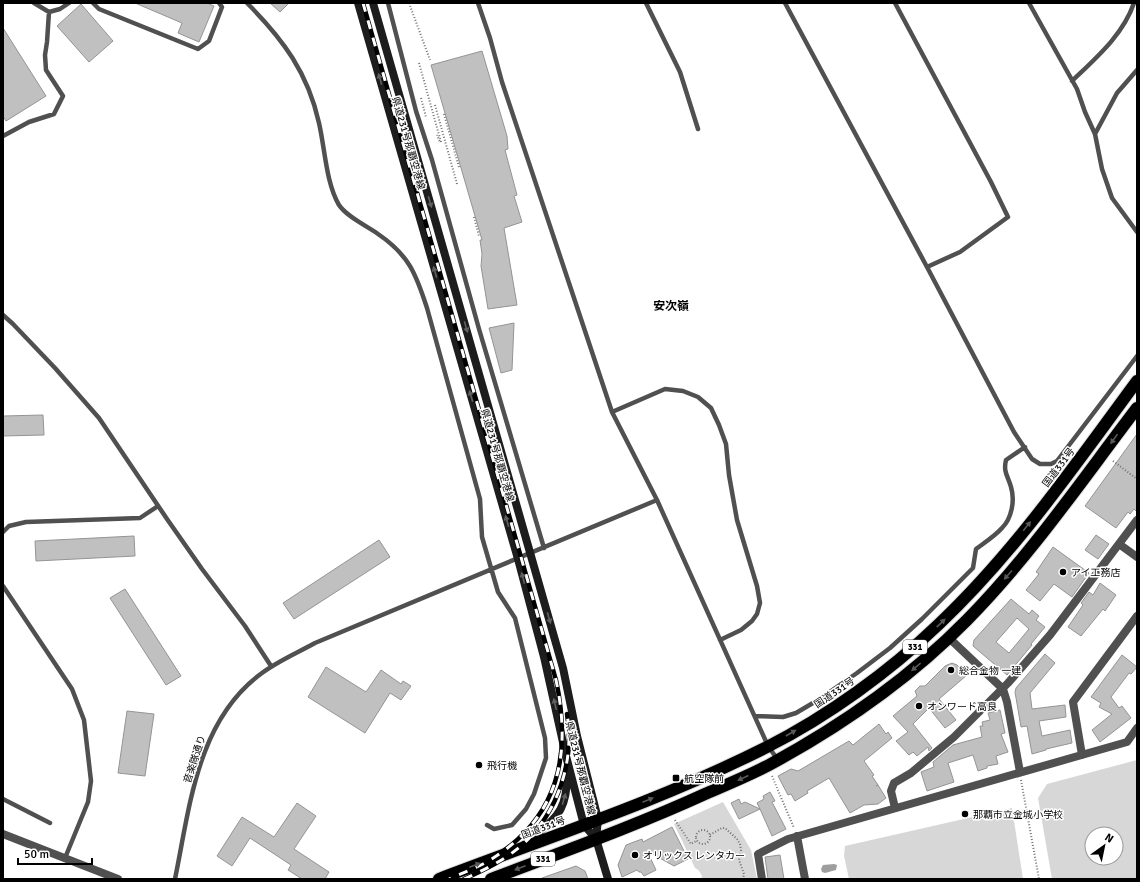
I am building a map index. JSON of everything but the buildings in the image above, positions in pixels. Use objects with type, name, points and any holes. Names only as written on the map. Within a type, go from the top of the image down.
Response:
[{"type":"highway","name":"国道331号","points":[[438,879],[598,819],[679,787],[729,765],[768,746],[818,717],[882,673],[914,647],[952,612],[995,566],[1060,486],[1137,381]]},
{"type":"highway","name":"331","points":[[491,879],[680,806],[767,766],[833,728],[898,682],[949,638],[984,602],[1067,503],[1137,408]]},
{"type":"main road","name":"県道231号那覇空港線","points":[[358,3],[518,559],[544,657],[566,756],[584,824],[596,839]]},
{"type":"main road","name":"県道231号那覇空港線","points":[[373,3],[563,668],[577,736],[598,819],[596,839]]},
{"type":"main road","points":[[521,848],[548,825],[561,809],[567,789],[566,756]]},
{"type":"main road","points":[[596,839],[608,879]]},
{"type":"street","points":[[895,808],[891,792],[894,783],[911,773],[954,737],[1003,689],[1050,635],[1137,520]]},
{"type":"street","points":[[1119,544],[1137,557]]},
{"type":"street","points":[[1082,755],[1072,702],[1137,616]]},
{"type":"street","points":[[949,638],[1003,689],[1007,702],[1020,772]]},
{"type":"street","points":[[762,879],[758,854],[797,836],[1127,742],[1137,728]]},
{"type":"street","points":[[3,834],[118,879]]},
{"type":"street","points":[[797,836],[805,879]]},
{"type":"lane","points":[[34,3],[49,12],[60,9],[69,3]]},
{"type":"lane","points":[[94,3],[99,9],[198,49],[209,41],[222,7],[219,3]]},
{"type":"lane","points":[[247,3],[269,25],[295,61],[310,90],[319,122],[332,192],[340,207],[353,218],[395,247],[407,261],[418,280],[427,308],[480,499],[482,538],[498,592],[515,618],[545,738],[546,758],[534,794],[526,809],[512,825],[494,829],[487,825]]},
{"type":"lane","points":[[388,3],[416,111],[432,160],[479,330],[544,548]]},
{"type":"lane","points":[[478,3],[490,38],[502,82],[612,412],[658,500],[768,746],[778,760]]},
{"type":"lane","points":[[646,3],[680,72],[698,129]]},
{"type":"lane","points":[[785,3],[1014,432],[1032,459],[1040,464],[1051,464],[1057,461],[1137,356]]},
{"type":"lane","points":[[895,3],[988,176],[1008,217],[960,252],[927,267]]},
{"type":"lane","points":[[1029,3],[1077,89],[1095,134],[1102,169],[1112,198],[1137,232]]},
{"type":"lane","points":[[1072,81],[1114,38],[1129,16],[1134,3]]},
{"type":"lane","points":[[3,136],[29,122],[54,114],[62,96],[46,70],[45,55],[49,12]]},
{"type":"lane","points":[[1095,134],[1116,93],[1137,70]]},
{"type":"lane","points":[[3,315],[14,324],[99,418],[158,506],[245,626],[271,666]]},
{"type":"lane","points":[[612,412],[665,389],[683,391],[698,397],[710,408],[719,425],[726,444],[729,475],[738,520],[757,586],[760,603],[757,614],[752,621],[741,630],[720,640]]},
{"type":"lane","points":[[755,716],[783,717],[796,713],[818,700],[890,648],[922,619],[973,568],[976,550],[1003,528],[1009,517],[1013,502],[1012,489],[1004,468],[1006,460],[1024,447]]},
{"type":"lane","name":"音楽隊通り","points":[[175,879],[197,776],[206,746],[216,725],[230,703],[245,687],[271,666],[315,643],[658,500]]},
{"type":"lane","points":[[3,532],[9,526],[26,522],[140,518],[158,506]]},
{"type":"lane","points":[[3,586],[72,689],[84,720],[91,781],[88,802],[65,858]]},
{"type":"lane","points":[[3,799],[50,823]]},
{"type":"path","points":[[409,3],[430,60]]},
{"type":"path","points":[[419,63],[441,142],[437,135]]},
{"type":"path","points":[[435,105],[457,184]]},
{"type":"path","points":[[444,114],[459,167]]},
{"type":"path","points":[[474,217],[479,236]]},
{"type":"path","points":[[1112,461],[1137,479]]},
{"type":"path","points":[[1020,772],[1039,879]]},
{"type":"path","points":[[772,776],[797,836]]},
{"type":"path","points":[[675,820],[690,844],[696,840],[697,834],[700,831],[705,831],[710,835]]},
{"type":"path","points":[[696,840],[700,844],[704,844],[708,842],[710,835],[722,828],[725,828],[737,838],[741,850],[739,860],[744,874],[743,879]]},
{"type":"shaded area","points":[[1137,760],[1137,879],[1052,879],[1038,798],[1047,784]]},
{"type":"shaded area","points":[[723,802],[751,850],[757,879],[701,879],[702,876],[695,868],[674,824]]},
{"type":"shaded area","name":"那覇市立金城小学校","points":[[1012,808],[1023,879],[849,879],[844,856],[845,846]]},
{"type":"shaded area","points":[[823,865],[837,865],[836,870],[825,873],[822,872],[821,869]]},
{"type":"railway","points":[[363,3],[556,680],[561,708],[562,734],[560,759],[555,782],[545,804],[532,825],[513,843],[490,860],[449,879]]},
{"type":"railway","points":[[464,879],[509,855],[535,832],[545,818],[554,802],[566,768],[569,732],[567,714]]},
{"type":"place","name":"アイ工務店","points":[[1063,572]]},
{"type":"place","name":"総合金物 一建","points":[[951,670]]},
{"type":"place","name":"オンワード高良","points":[[919,706]]},
{"type":"place","name":"飛行機","points":[[479,765]]},
{"type":"place","name":"航空隊前","points":[[676,778]]},
{"type":"place","name":"那覇市立金城小学校","points":[[965,814]]},
{"type":"place","name":"オリックス レンタカー","points":[[635,855]]},
{"type":"district","name":"安次嶺","points":[[671,306]]}]
